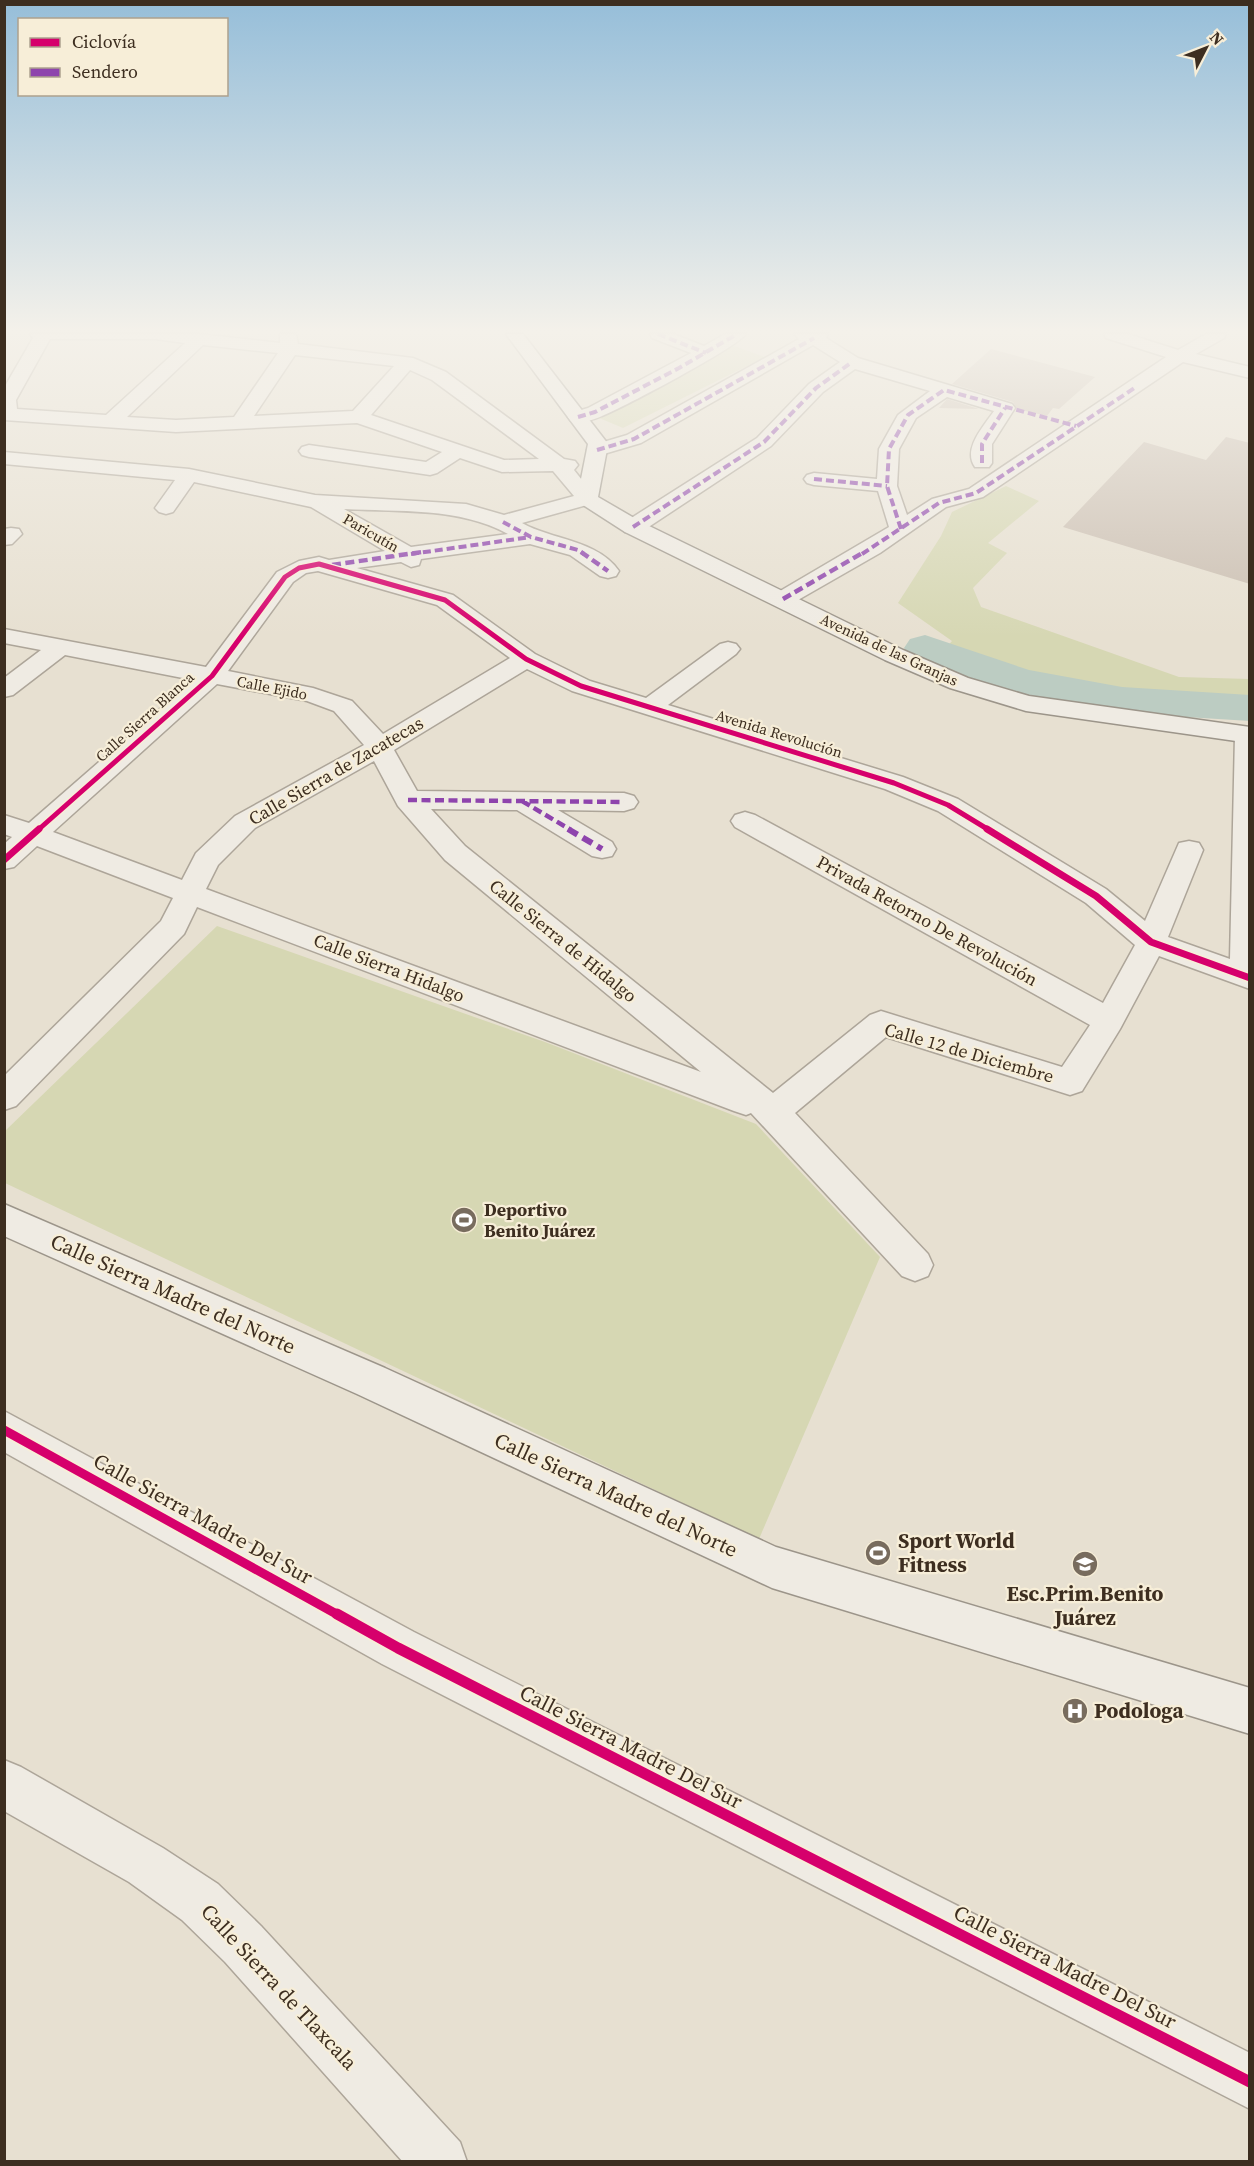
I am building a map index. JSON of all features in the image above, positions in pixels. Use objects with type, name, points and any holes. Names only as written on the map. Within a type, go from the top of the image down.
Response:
[{"type":"street","points":[[288,435],[314,466],[315,501]]},
{"type":"street","points":[[412,435],[502,466],[559,465],[595,457],[641,435]]},
{"type":"street","name":"Avenida de las Granjas","points":[[519,435],[559,465],[587,498],[633,527],[894,655],[959,683],[1026,703],[1249,735]]},
{"type":"street","points":[[503,522],[587,498],[598,444],[591,435]]},
{"type":"street","points":[[633,527],[764,442],[771,435]]},
{"type":"street","points":[[898,435],[890,449],[887,486],[901,529]]},
{"type":"street","points":[[982,463],[982,444],[988,435]]},
{"type":"street","points":[[783,599],[901,529],[939,503],[976,493],[1063,435]]},
{"type":"street","points":[[314,466],[430,469],[458,451]]},
{"type":"street","points":[[4,458],[189,475],[315,501],[466,510],[503,522],[531,537],[578,550],[608,571]]},
{"type":"street","points":[[20,480],[149,471]]},
{"type":"street","points":[[166,508],[189,475]]},
{"type":"street","points":[[814,479],[887,486]]},
{"type":"street","name":"Paricutín","points":[[315,501],[405,553],[445,600]]},
{"type":"street","points":[[329,565],[531,537]]},
{"type":"street","name":"Avenida Revolución","points":[[285,577],[299,568],[310,565],[329,565],[445,600],[526,659],[581,686],[894,783],[948,805],[1096,896],[1151,942],[1247,977]]},
{"type":"street","name":"Calle Sierra Blanca","points":[[4,860],[212,676],[285,577]]},
{"type":"street","name":"Calle Ejido","points":[[4,636],[313,695],[343,706],[380,747]]},
{"type":"street","points":[[4,690],[60,647]]},
{"type":"street","points":[[648,708],[728,650]]},
{"type":"street","name":"Calle Sierra de Zacatecas","points":[[4,1097],[173,927],[206,860],[245,822],[380,747],[526,659]]},
{"type":"street","points":[[1247,977],[1249,735]]},
{"type":"street","name":"Calle Sierra de Hidalgo","points":[[380,747],[408,800],[455,853],[773,1112],[915,1265]]},
{"type":"street","points":[[408,800],[624,802]]},
{"type":"street","points":[[522,801],[602,849]]},
{"type":"street","name":"Privada Retorno De Revolución","points":[[745,821],[1109,1021]]},
{"type":"street","name":"Calle Sierra Hidalgo","points":[[4,824],[773,1112]]},
{"type":"street","name":"Calle 12 de Diciembre","points":[[773,1112],[881,1023],[1070,1082],[1109,1021],[1151,942],[1189,850]]},
{"type":"street","name":"Calle Sierra Madre del Norte","points":[[4,1219],[371,1381],[772,1567],[1250,1711]]},
{"type":"street","name":"Calle Sierra Madre Del Sur","points":[[4,1430],[398,1648],[1250,2082]]},
{"type":"street","name":"Calle Sierra de Tlaxcala","points":[[4,1784],[146,1865],[200,1902],[243,1944],[440,2162]]},
{"type":"green space","points":[[1006,486],[1039,501],[988,543],[1007,553],[973,588],[981,607],[1179,677],[1249,679],[1249,705],[1121,695],[1024,678],[945,649],[952,641],[898,603],[941,536],[952,512]]},
{"type":"green space","name":"Deportivo Benito Juárez","points":[[217,926],[545,1042],[756,1124],[880,1257],[759,1539],[5,1183],[5,1131]]},
{"type":"building","points":[[1226,437],[1250,443],[1250,584],[1063,527],[1144,442],[1206,460]]},
{"type":"waterway","points":[[925,648],[1020,682],[1122,700],[1250,708]]},
{"type":"marked path","points":[[597,450],[641,435]]},
{"type":"marked path","points":[[633,527],[764,442],[771,435]]},
{"type":"marked path","points":[[897,435],[889,449],[887,486],[901,529]]},
{"type":"marked path","points":[[982,463],[982,444],[988,435]]},
{"type":"marked path","points":[[783,599],[872,548],[939,503],[976,493],[1063,435]]},
{"type":"marked path","points":[[814,479],[887,486]]},
{"type":"marked path","points":[[503,522],[531,537],[578,550],[608,571]]},
{"type":"marked path","points":[[332,565],[531,537]]},
{"type":"marked path","points":[[408,800],[624,802]]},
{"type":"marked path","points":[[522,801],[602,849]]},
{"type":"cycle path","points":[[4,860],[212,676],[285,577],[299,568],[319,564],[445,600],[526,659],[581,686],[894,783],[948,805],[1096,896],[1151,942],[1250,978]]},
{"type":"cycle path","points":[[4,1430],[398,1648],[1250,2082]]},
{"type":"place","name":"Deportivo Benito Juárez","points":[[464,1220]]},
{"type":"place","name":"Sport World Fitness","points":[[878,1553]]},
{"type":"place","name":"Esc.Prim.Benito Juárez","points":[[1085,1564]]},
{"type":"place","name":"Podologa","points":[[1075,1711]]}]
